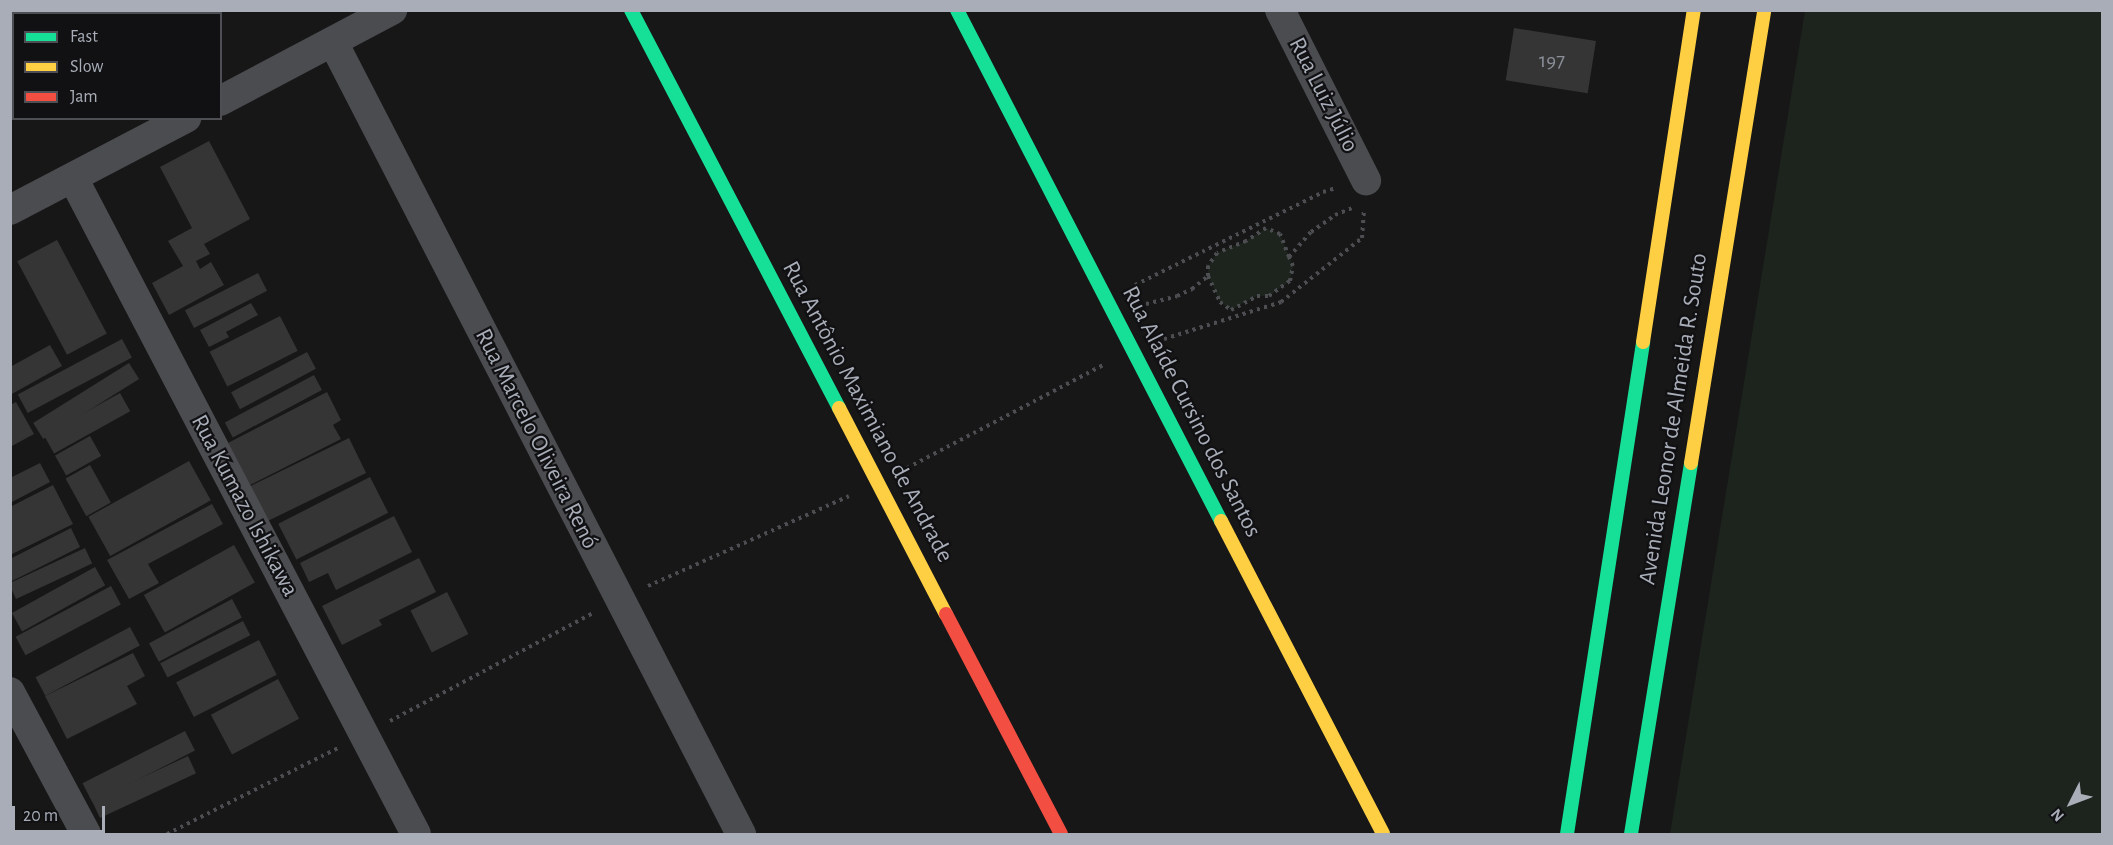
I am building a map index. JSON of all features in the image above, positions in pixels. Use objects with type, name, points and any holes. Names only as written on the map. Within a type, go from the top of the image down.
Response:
[{"type":"street","points":[[222,99],[392,10]]},
{"type":"street","name":"Rua Antônio Maximiano de Andrade","points":[[632,10],[1061,834]]},
{"type":"street","name":"Rua Alaíde Cursino dos Santos","points":[[957,10],[1383,834]]},
{"type":"street","name":"Rua Luiz Júlio","points":[[1280,10],[1360,193]]},
{"type":"street","name":"Avenida Leonor de Almeida R. Souto","points":[[1567,834],[1694,10]]},
{"type":"street","name":"Avenida Leonor de Almeida R. Souto","points":[[1630,834],[1764,10]]},
{"type":"street","name":"Rua Marcelo Oliveira Renó","points":[[333,42],[741,834]]},
{"type":"street","points":[[10,210],[182,120]]},
{"type":"street","name":"Rua Kumazo Ishikawa","points":[[73,178],[416,834]]},
{"type":"street","points":[[10,692],[86,834]]},
{"type":"path","points":[[1289,257],[1311,232],[1360,193]]},
{"type":"path","points":[[1266,228],[1280,234],[1289,257],[1293,266],[1290,281],[1283,288],[1269,296],[1257,296],[1231,310],[1220,302],[1208,276],[1208,266],[1217,253],[1246,241],[1266,228]]},
{"type":"path","points":[[1107,299],[1131,306],[1156,303],[1192,289],[1208,276]]},
{"type":"shaded area","points":[[1805,11],[2102,11],[2102,834],[1670,834]]},
{"type":"shaded area","points":[[1266,228],[1280,234],[1293,266],[1290,281],[1269,296],[1257,296],[1231,310],[1220,302],[1208,276],[1208,266],[1217,253],[1246,241]]},
{"type":"building","points":[[1514,28],[1596,41],[1588,93],[1506,80]]},
{"type":"building","points":[[209,141],[250,219],[204,244],[210,254],[196,261],[200,269],[211,262],[224,285],[169,315],[152,283],[183,266],[168,241],[192,228],[160,167]]},
{"type":"building","points":[[57,240],[107,334],[67,355],[17,261]]},
{"type":"building","points":[[258,273],[267,291],[194,328],[185,310]]},
{"type":"building","points":[[251,303],[258,315],[226,332],[229,337],[209,347],[200,330]]},
{"type":"building","points":[[280,316],[298,351],[227,387],[210,352]]},
{"type":"building","points":[[122,339],[132,358],[28,413],[18,394]]},
{"type":"building","points":[[50,345],[62,366],[10,395],[10,367]]},
{"type":"building","points":[[307,352],[316,369],[240,409],[231,392]]},
{"type":"building","points":[[129,363],[139,379],[43,439],[33,423]]},
{"type":"building","points":[[314,375],[322,390],[233,437],[225,422]]},
{"type":"building","points":[[327,392],[341,420],[333,425],[341,439],[250,485],[228,443]]},
{"type":"building","points":[[120,393],[130,411],[54,454],[44,435]]},
{"type":"building","points":[[16,402],[34,434],[10,447],[10,405]]},
{"type":"building","points":[[90,436],[101,456],[66,476],[55,455]]},
{"type":"building","points":[[349,438],[366,473],[267,521],[250,486]]},
{"type":"building","points":[[189,461],[211,500],[110,556],[88,517]]},
{"type":"building","points":[[40,463],[50,482],[10,503],[10,478]]},
{"type":"building","points":[[90,465],[111,503],[86,516],[66,479]]},
{"type":"building","points":[[370,477],[388,513],[296,559],[278,524]]},
{"type":"building","points":[[53,485],[73,524],[10,555],[10,507]]},
{"type":"building","points":[[212,504],[223,524],[148,564],[159,583],[129,599],[107,560]]},
{"type":"building","points":[[394,516],[412,552],[336,590],[328,573],[309,582],[300,563]]},
{"type":"building","points":[[71,528],[80,547],[10,582],[10,559]]},
{"type":"building","points":[[234,545],[255,583],[165,633],[144,595]]},
{"type":"building","points":[[85,548],[92,563],[16,599],[10,583]]},
{"type":"building","points":[[419,558],[436,592],[379,620],[382,625],[342,645],[322,606]]},
{"type":"building","points":[[95,567],[105,585],[22,631],[12,613]]},
{"type":"building","points":[[111,586],[121,605],[26,655],[16,637]]},
{"type":"building","points":[[447,592],[468,634],[432,652],[410,611]]},
{"type":"building","points":[[232,599],[242,618],[159,662],[149,643]]},
{"type":"building","points":[[243,621],[250,635],[167,677],[160,663]]},
{"type":"building","points":[[130,627],[140,646],[45,696],[36,677]]},
{"type":"building","points":[[259,640],[277,675],[194,717],[176,682]]},
{"type":"building","points":[[133,653],[145,676],[127,686],[137,704],[67,739],[45,696]]},
{"type":"building","points":[[278,679],[299,719],[232,754],[211,715]]},
{"type":"building","points":[[185,731],[195,751],[93,803],[83,783]]},
{"type":"building","points":[[188,756],[196,773],[100,818],[92,801]]},
{"type":"traffic: fast","points":[[631,10],[839,408]]},
{"type":"traffic: fast","points":[[957,10],[1221,521]]},
{"type":"traffic: fast","points":[[1567,834],[1643,342]]},
{"type":"traffic: fast","points":[[1631,834],[1691,463]]},
{"type":"traffic: slow","points":[[1643,342],[1694,10]]},
{"type":"traffic: slow","points":[[1691,463],[1764,10]]},
{"type":"traffic: slow","points":[[839,408],[946,614]]},
{"type":"traffic: slow","points":[[1221,521],[1383,834]]},
{"type":"traffic: jam","points":[[946,614],[1061,834]]}]
